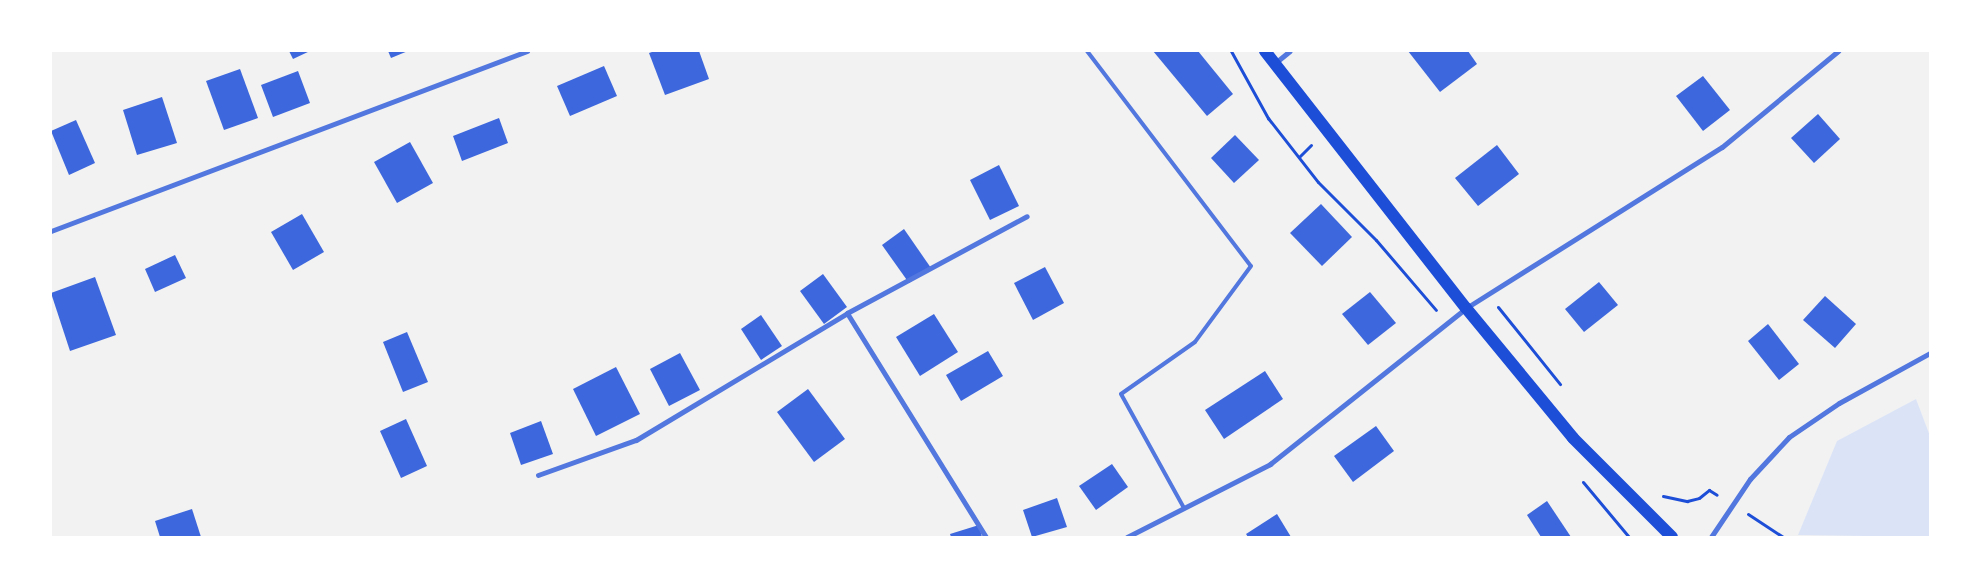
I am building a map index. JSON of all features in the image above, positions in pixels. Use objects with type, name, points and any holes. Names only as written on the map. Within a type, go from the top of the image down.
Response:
[{"type":"main road","points":[[1265,51],[1466,308],[1573,438],[1672,537]]},
{"type":"street","points":[[51,231],[527,51]]},
{"type":"street","points":[[1274,63],[1290,51]]},
{"type":"street","points":[[1126,537],[1270,464],[1466,308],[1722,147],[1838,51]]},
{"type":"street","points":[[538,475],[636,440],[847,313],[1027,216]]},
{"type":"street","points":[[847,313],[986,537]]},
{"type":"street","points":[[1711,537],[1750,480],[1789,437],[1839,403],[1930,353]]},
{"type":"lane","points":[[1087,51],[1251,266],[1195,342],[1122,394],[1184,508]]},
{"type":"path","points":[[1231,51],[1268,118],[1318,182]]},
{"type":"path","points":[[1488,294],[1566,392]]},
{"type":"path","points":[[1659,495],[1687,501],[1700,498],[1709,490],[1783,537]]},
{"type":"shaded area","points":[[1916,399],[1930,436],[1930,537],[1798,535],[1837,441]]},
{"type":"building","points":[[289,51],[310,51],[293,59]]},
{"type":"building","points":[[388,51],[408,51],[391,58]]},
{"type":"building","points":[[655,51],[699,51],[709,79],[665,95],[649,53]]},
{"type":"building","points":[[1153,51],[1198,51],[1233,94],[1207,116]]},
{"type":"building","points":[[1408,51],[1468,51],[1477,64],[1440,92]]},
{"type":"building","points":[[604,66],[617,96],[570,116],[557,86]]},
{"type":"building","points":[[240,69],[258,118],[224,130],[206,81]]},
{"type":"building","points":[[298,71],[310,103],[273,117],[261,85]]},
{"type":"building","points":[[1703,76],[1730,110],[1703,131],[1676,96]]},
{"type":"building","points":[[162,97],[177,143],[137,155],[123,110]]},
{"type":"building","points":[[1818,114],[1840,139],[1814,163],[1791,138]]},
{"type":"building","points":[[499,118],[508,143],[462,161],[453,136]]},
{"type":"building","points":[[76,120],[95,163],[69,175],[51,131]]},
{"type":"building","points":[[1235,135],[1259,160],[1234,183],[1211,158]]},
{"type":"building","points":[[410,142],[433,183],[397,203],[374,162]]},
{"type":"building","points":[[1497,145],[1519,174],[1478,206],[1455,178]]},
{"type":"building","points":[[999,165],[1019,206],[990,220],[970,180]]},
{"type":"building","points":[[1321,204],[1352,237],[1322,266],[1290,233]]},
{"type":"building","points":[[302,214],[324,252],[293,270],[271,232]]},
{"type":"building","points":[[904,229],[931,268],[909,283],[882,245]]},
{"type":"building","points":[[175,255],[186,278],[155,292],[145,269]]},
{"type":"building","points":[[1045,267],[1064,303],[1033,320],[1014,283]]},
{"type":"building","points":[[823,274],[847,307],[824,324],[800,291]]},
{"type":"building","points":[[95,277],[116,335],[70,351],[51,293]]},
{"type":"building","points":[[1599,282],[1618,305],[1584,332],[1565,309]]},
{"type":"building","points":[[1370,292],[1396,323],[1368,345],[1342,314]]},
{"type":"building","points":[[1825,296],[1856,324],[1835,348],[1803,320]]},
{"type":"building","points":[[934,314],[958,352],[920,376],[896,337]]},
{"type":"building","points":[[761,315],[782,346],[761,360],[741,329]]},
{"type":"building","points":[[1768,324],[1799,364],[1779,380],[1748,341]]},
{"type":"building","points":[[407,332],[428,382],[403,392],[383,342]]},
{"type":"building","points":[[988,351],[1003,376],[961,401],[946,375]]},
{"type":"building","points":[[680,353],[700,390],[669,406],[650,369]]},
{"type":"building","points":[[616,367],[640,414],[596,436],[573,389]]},
{"type":"building","points":[[1265,371],[1283,399],[1224,439],[1205,410]]},
{"type":"building","points":[[808,389],[845,439],[814,462],[777,412]]},
{"type":"building","points":[[406,419],[427,466],[401,478],[380,431]]},
{"type":"building","points":[[541,421],[553,454],[521,465],[510,433]]},
{"type":"building","points":[[1376,426],[1394,451],[1353,482],[1334,456]]},
{"type":"building","points":[[1112,464],[1128,487],[1096,510],[1079,486]]},
{"type":"building","points":[[1057,498],[1067,527],[1032,537],[1023,510]]},
{"type":"building","points":[[1547,501],[1571,537],[1541,537],[1527,515]]},
{"type":"building","points":[[192,509],[201,537],[160,537],[155,521]]},
{"type":"building","points":[[1277,514],[1291,537],[1248,537],[1246,534]]},
{"type":"building","points":[[979,525],[982,537],[951,537],[950,534]]}]
